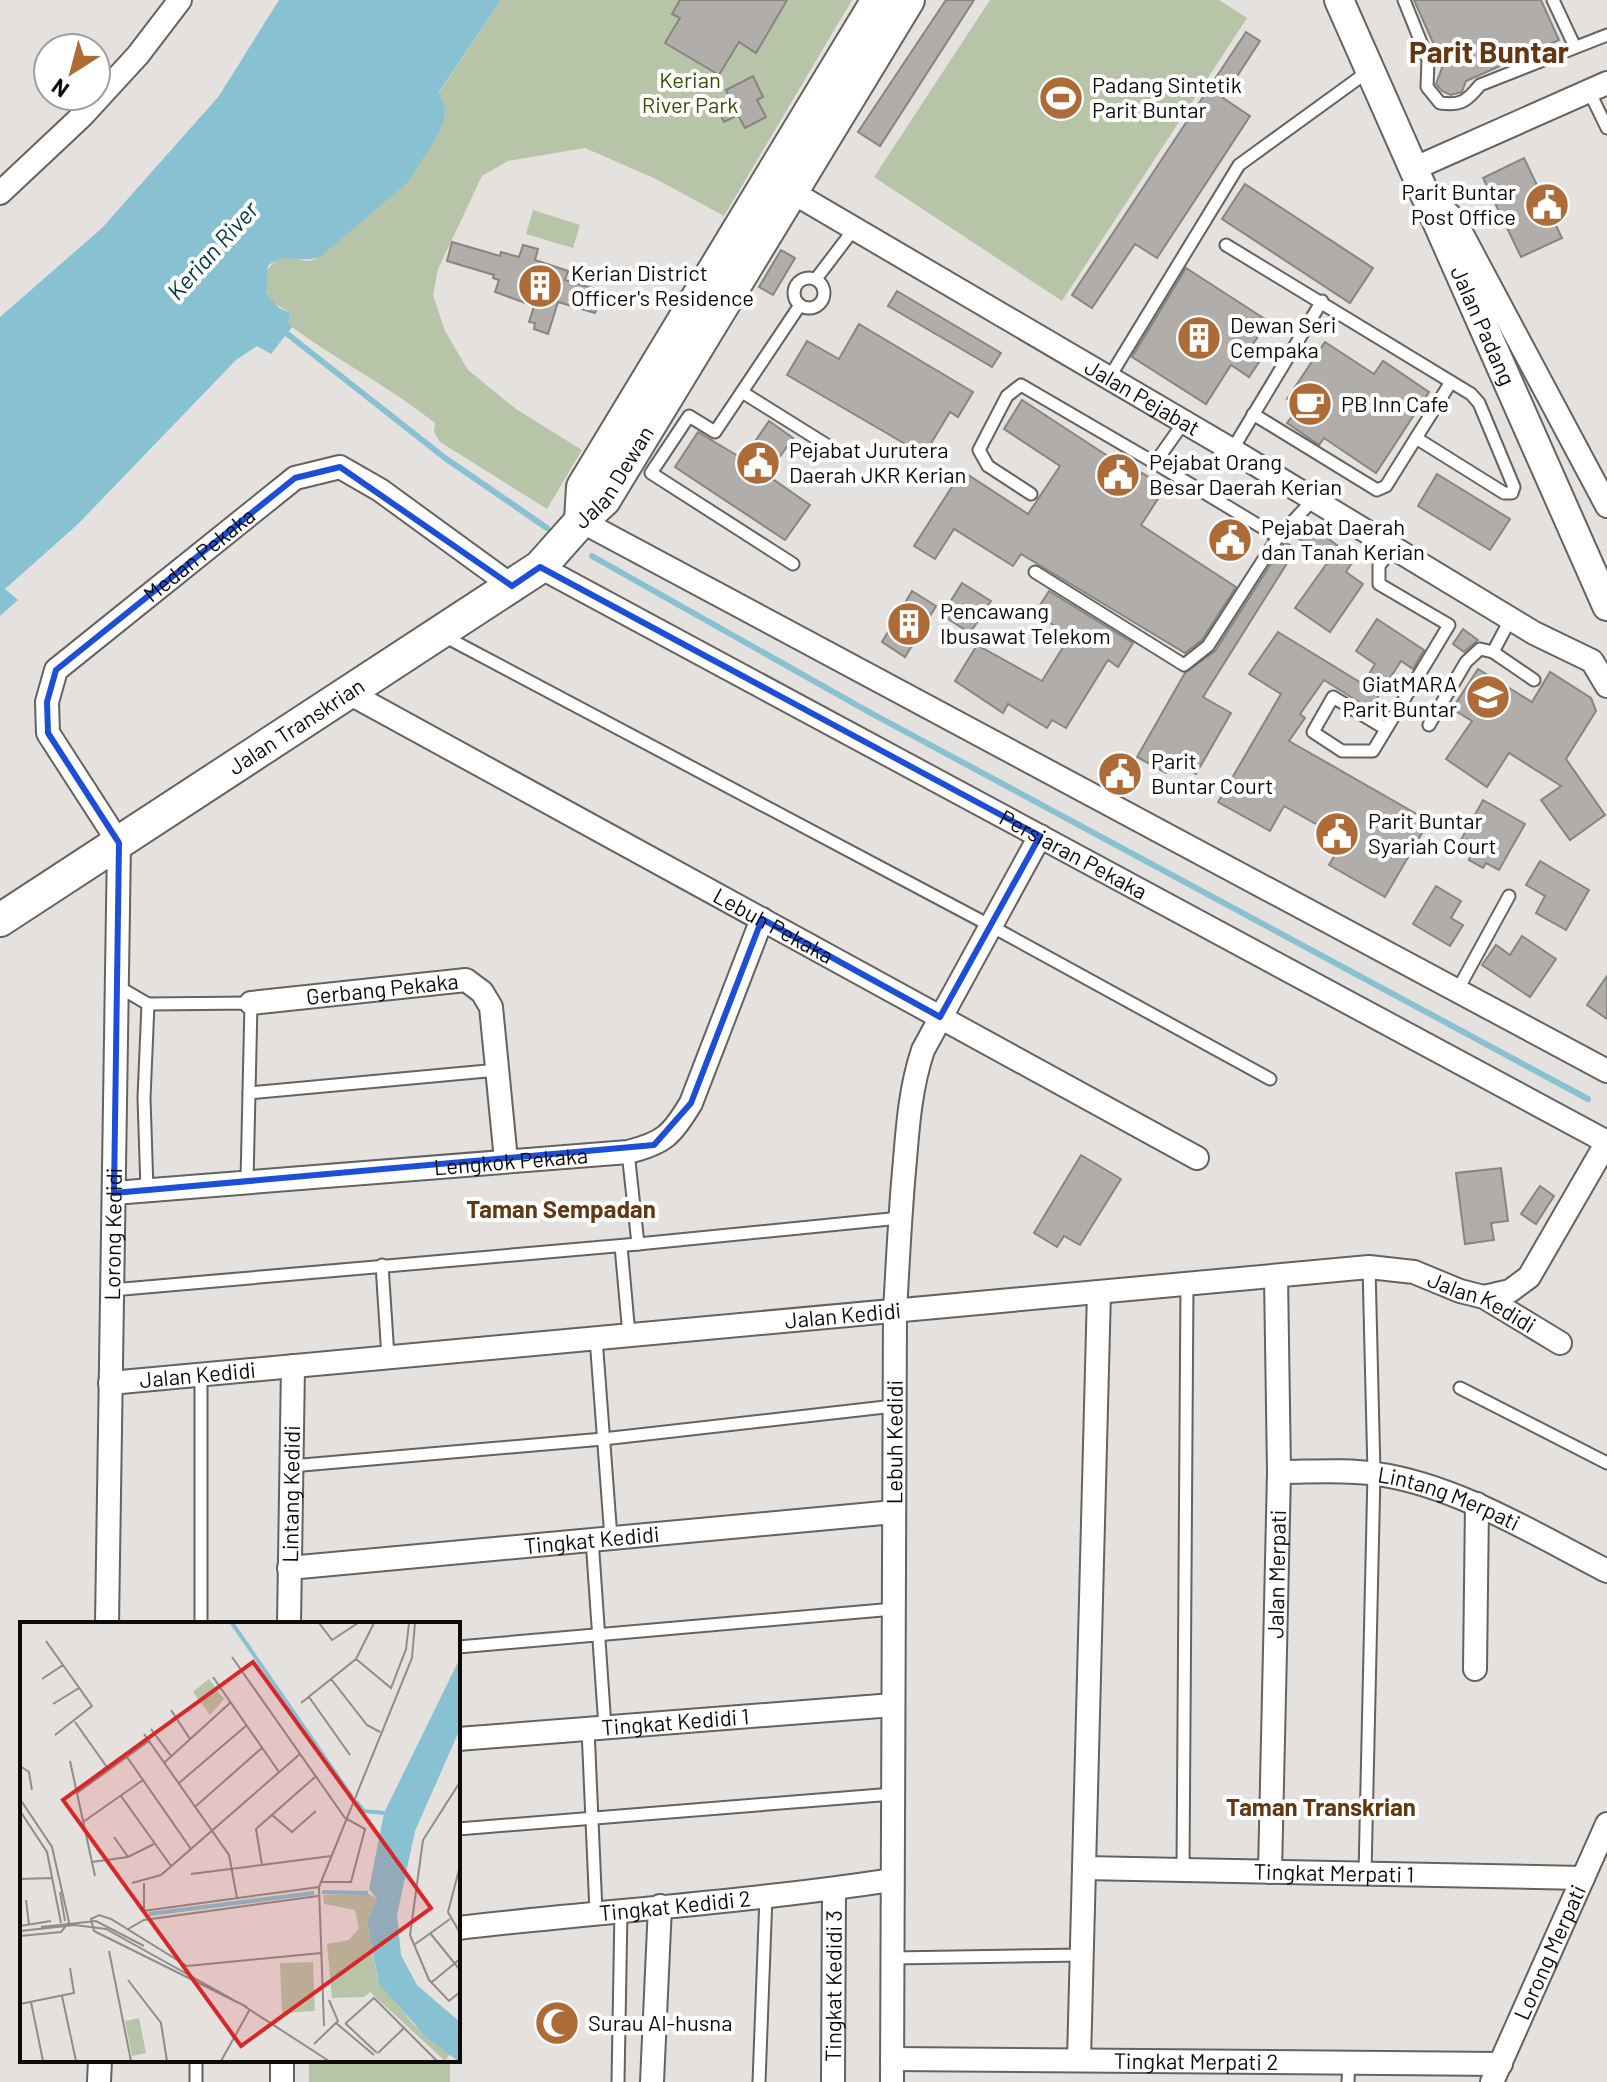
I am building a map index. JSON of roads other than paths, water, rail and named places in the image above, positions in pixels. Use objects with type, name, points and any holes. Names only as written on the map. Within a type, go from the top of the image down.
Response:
[{"type":"main road","name":"Jalan Dewan","points":[[860,53],[878,0]]},
{"type":"main road","name":"Jalan Dewan","points":[[581,521],[583,487],[781,185],[860,53],[908,0]]},
{"type":"main road","name":"Jalan Transkrian","points":[[13,912],[540,567],[581,521]]},
{"type":"street","points":[[0,193],[82,116],[138,55],[180,0]]},
{"type":"street","name":"Jalan Padang","points":[[1339,0],[1607,606]]},
{"type":"street","points":[[1598,87],[1418,180],[1454,219],[1607,506]]},
{"type":"street","name":"Jalan Pejabat","points":[[781,185],[1394,546],[1534,633],[1592,661],[1607,686]]},
{"type":"street","name":"Medan Pekaka","points":[[119,843],[48,733],[47,702],[56,670],[295,478],[340,467],[380,490],[512,586]]},
{"type":"street","points":[[581,521],[1607,1071]]},
{"type":"street","name":"Persiaran Pekaka","points":[[540,567],[1607,1142]]},
{"type":"street","name":"Lebuh Pekaka","points":[[349,693],[1197,1158]]},
{"type":"street","name":"Lebuh Kedidi","points":[[892,2082],[895,1311],[913,1080],[923,1050],[940,1017],[1040,836]]},
{"type":"street","name":"Lorong Kedidi","points":[[107,1622],[119,843]]},
{"type":"street","name":"Lengkok Pekaka","points":[[114,1193],[628,1152],[654,1145],[676,1128],[691,1103],[762,919]]},
{"type":"street","name":"Gerbang Pekaka","points":[[251,1003],[466,980],[482,992],[491,1007],[506,1160]]},
{"type":"street","points":[[1484,1297],[1510,1291],[1529,1277],[1607,1142]]},
{"type":"street","name":"Jalan Kedidi","points":[[110,1383],[1369,1267],[1414,1272],[1460,1291],[1484,1297],[1560,1343]]},
{"type":"street","name":"Jalan Merpati","points":[[1270,1872],[1279,1472],[1276,1276]]},
{"type":"street","points":[[1079,2060],[1099,1292]]},
{"type":"street","name":"Lintang Kedidi","points":[[289,1622],[293,1366]]},
{"type":"street","name":"Lintang Merpati","points":[[1279,1472],[1374,1473],[1477,1504],[1607,1571]]},
{"type":"street","points":[[1475,1669],[1477,1504]]},
{"type":"street","name":"Tingkat Kedidi","points":[[289,1568],[894,1512]]},
{"type":"street","name":"Tingkat Kedidi 1","points":[[460,1739],[893,1705]]},
{"type":"street","name":"Lorong Merpati","points":[[1496,2073],[1607,1824]]},
{"type":"street","name":"Tingkat Merpati 1","points":[[1084,1868],[1583,1878]]},
{"type":"street","name":"Tingkat Kedidi 2","points":[[460,1928],[834,1889],[892,1880]]},
{"type":"street","name":"Tingkat Kedidi 3","points":[[833,2082],[834,1889]]},
{"type":"street","points":[[652,2082],[660,1906]]},
{"type":"street","name":"Tingkat Merpati 2","points":[[892,2059],[1079,2060],[1228,2072],[1496,2073]]},
{"type":"street","points":[[99,2082],[100,2062]]},
{"type":"lane","points":[[1404,0],[1428,60],[1427,87],[1440,103],[1454,105],[1467,101],[1480,85],[1607,35]]},
{"type":"lane","points":[[1553,0],[1575,47]]},
{"type":"lane","points":[[1109,378],[1239,165],[1370,70]]},
{"type":"lane","points":[[1598,87],[1607,128]]},
{"type":"lane","points":[[816,279],[854,229]]},
{"type":"lane","points":[[1226,245],[1322,301],[1479,403],[1512,483],[1512,493],[1504,493],[1416,438]]},
{"type":"lane","points":[[803,279],[816,279],[824,287],[823,300],[813,308],[800,305],[795,298],[796,285],[803,279]]},
{"type":"lane","points":[[1232,450],[1322,301]]},
{"type":"lane","points":[[793,564],[651,473],[689,416],[715,432],[800,305]]},
{"type":"lane","points":[[1253,414],[1377,490],[1386,486],[1451,382]]},
{"type":"lane","points":[[1031,494],[988,466],[979,450],[1007,396],[1021,385],[1278,537]]},
{"type":"lane","points":[[742,392],[830,447]]},
{"type":"lane","points":[[1155,463],[1184,422]]},
{"type":"lane","points":[[1035,572],[1184,665],[1208,646],[1278,537],[1314,499]]},
{"type":"lane","points":[[1386,729],[1333,697],[1313,732],[1342,751],[1373,751],[1449,625],[1379,584],[1379,566],[1394,546]]},
{"type":"lane","points":[[1493,652],[1511,618]]},
{"type":"lane","points":[[440,633],[991,926],[1270,1079]]},
{"type":"lane","points":[[1429,725],[1466,662],[1480,649],[1493,652],[1534,680]]},
{"type":"lane","points":[[1457,991],[1509,896]]},
{"type":"lane","points":[[117,986],[148,1004],[251,1003],[247,1182]]},
{"type":"lane","points":[[147,1190],[144,1098],[148,1004]]},
{"type":"lane","points":[[249,1093],[498,1070]]},
{"type":"lane","points":[[628,1152],[638,1244]]},
{"type":"lane","points":[[112,1290],[621,1246],[900,1218]]},
{"type":"lane","points":[[621,1246],[629,1335]]},
{"type":"lane","points":[[382,1265],[388,1357]]},
{"type":"lane","points":[[1365,1874],[1374,1473],[1369,1267]]},
{"type":"lane","points":[[1183,1870],[1187,1284]]},
{"type":"lane","points":[[596,1338],[603,1439],[592,1818],[596,1912]]},
{"type":"lane","points":[[201,1374],[201,1622]]},
{"type":"lane","points":[[1460,1388],[1607,1463]]},
{"type":"lane","points":[[291,1466],[603,1439],[894,1406]]},
{"type":"lane","points":[[460,1647],[894,1609]]},
{"type":"lane","points":[[460,1829],[893,1794]]},
{"type":"lane","points":[[759,2082],[766,1896]]},
{"type":"lane","points":[[618,2082],[621,1910]]},
{"type":"lane","points":[[892,1958],[1082,1955]]},
{"type":"water","name":"Kerian River","points":[[279,0],[501,0],[439,92],[445,108],[444,120],[438,135],[407,183],[320,257],[281,259],[268,266],[266,293],[279,308],[291,313],[288,321],[292,327],[271,354],[257,346],[236,360],[78,524],[5,589],[18,600],[0,616],[0,317],[102,228],[219,96]]},
{"type":"waterway","points":[[281,329],[445,458],[547,528]]},
{"type":"waterway","points":[[592,556],[869,712],[1588,1099]]},
{"type":"place","name":"Padang Sintetik Parit Buntar","points":[[1061,98]]},
{"type":"place","name":"Parit Buntar Post Office","points":[[1547,205]]},
{"type":"place","name":"Kerian District Officer's Residence","points":[[540,286]]},
{"type":"place","name":"Dewan Seri Cempaka","points":[[1199,338]]},
{"type":"place","name":"PB Inn Cafe","points":[[1310,404]]},
{"type":"place","name":"Pejabat Jurutera Daerah JKR Kerian","points":[[758,463]]},
{"type":"place","name":"Pejabat Orang Besar Daerah Kerian","points":[[1118,475]]},
{"type":"place","name":"Pejabat Daerah dan Tanah Kerian","points":[[1230,540]]},
{"type":"place","name":"Pencawang Ibusawat Telekom","points":[[909,624]]},
{"type":"place","name":"GiatMARA Parit Buntar","points":[[1488,697]]},
{"type":"place","name":"Parit Buntar Court","points":[[1120,774]]},
{"type":"place","name":"Parit Buntar Syariah Court","points":[[1337,834]]},
{"type":"place","name":"Surau Al-husna","points":[[557,2023]]},
{"type":"district","name":"Parit Buntar","points":[[1489,53]]},
{"type":"district","name":"Taman Sempadan","points":[[561,1210]]},
{"type":"district","name":"Taman Transkrian","points":[[1321,1808]]},
{"type":"park label","name":"Kerian River Park","points":[[690,92]]}]
